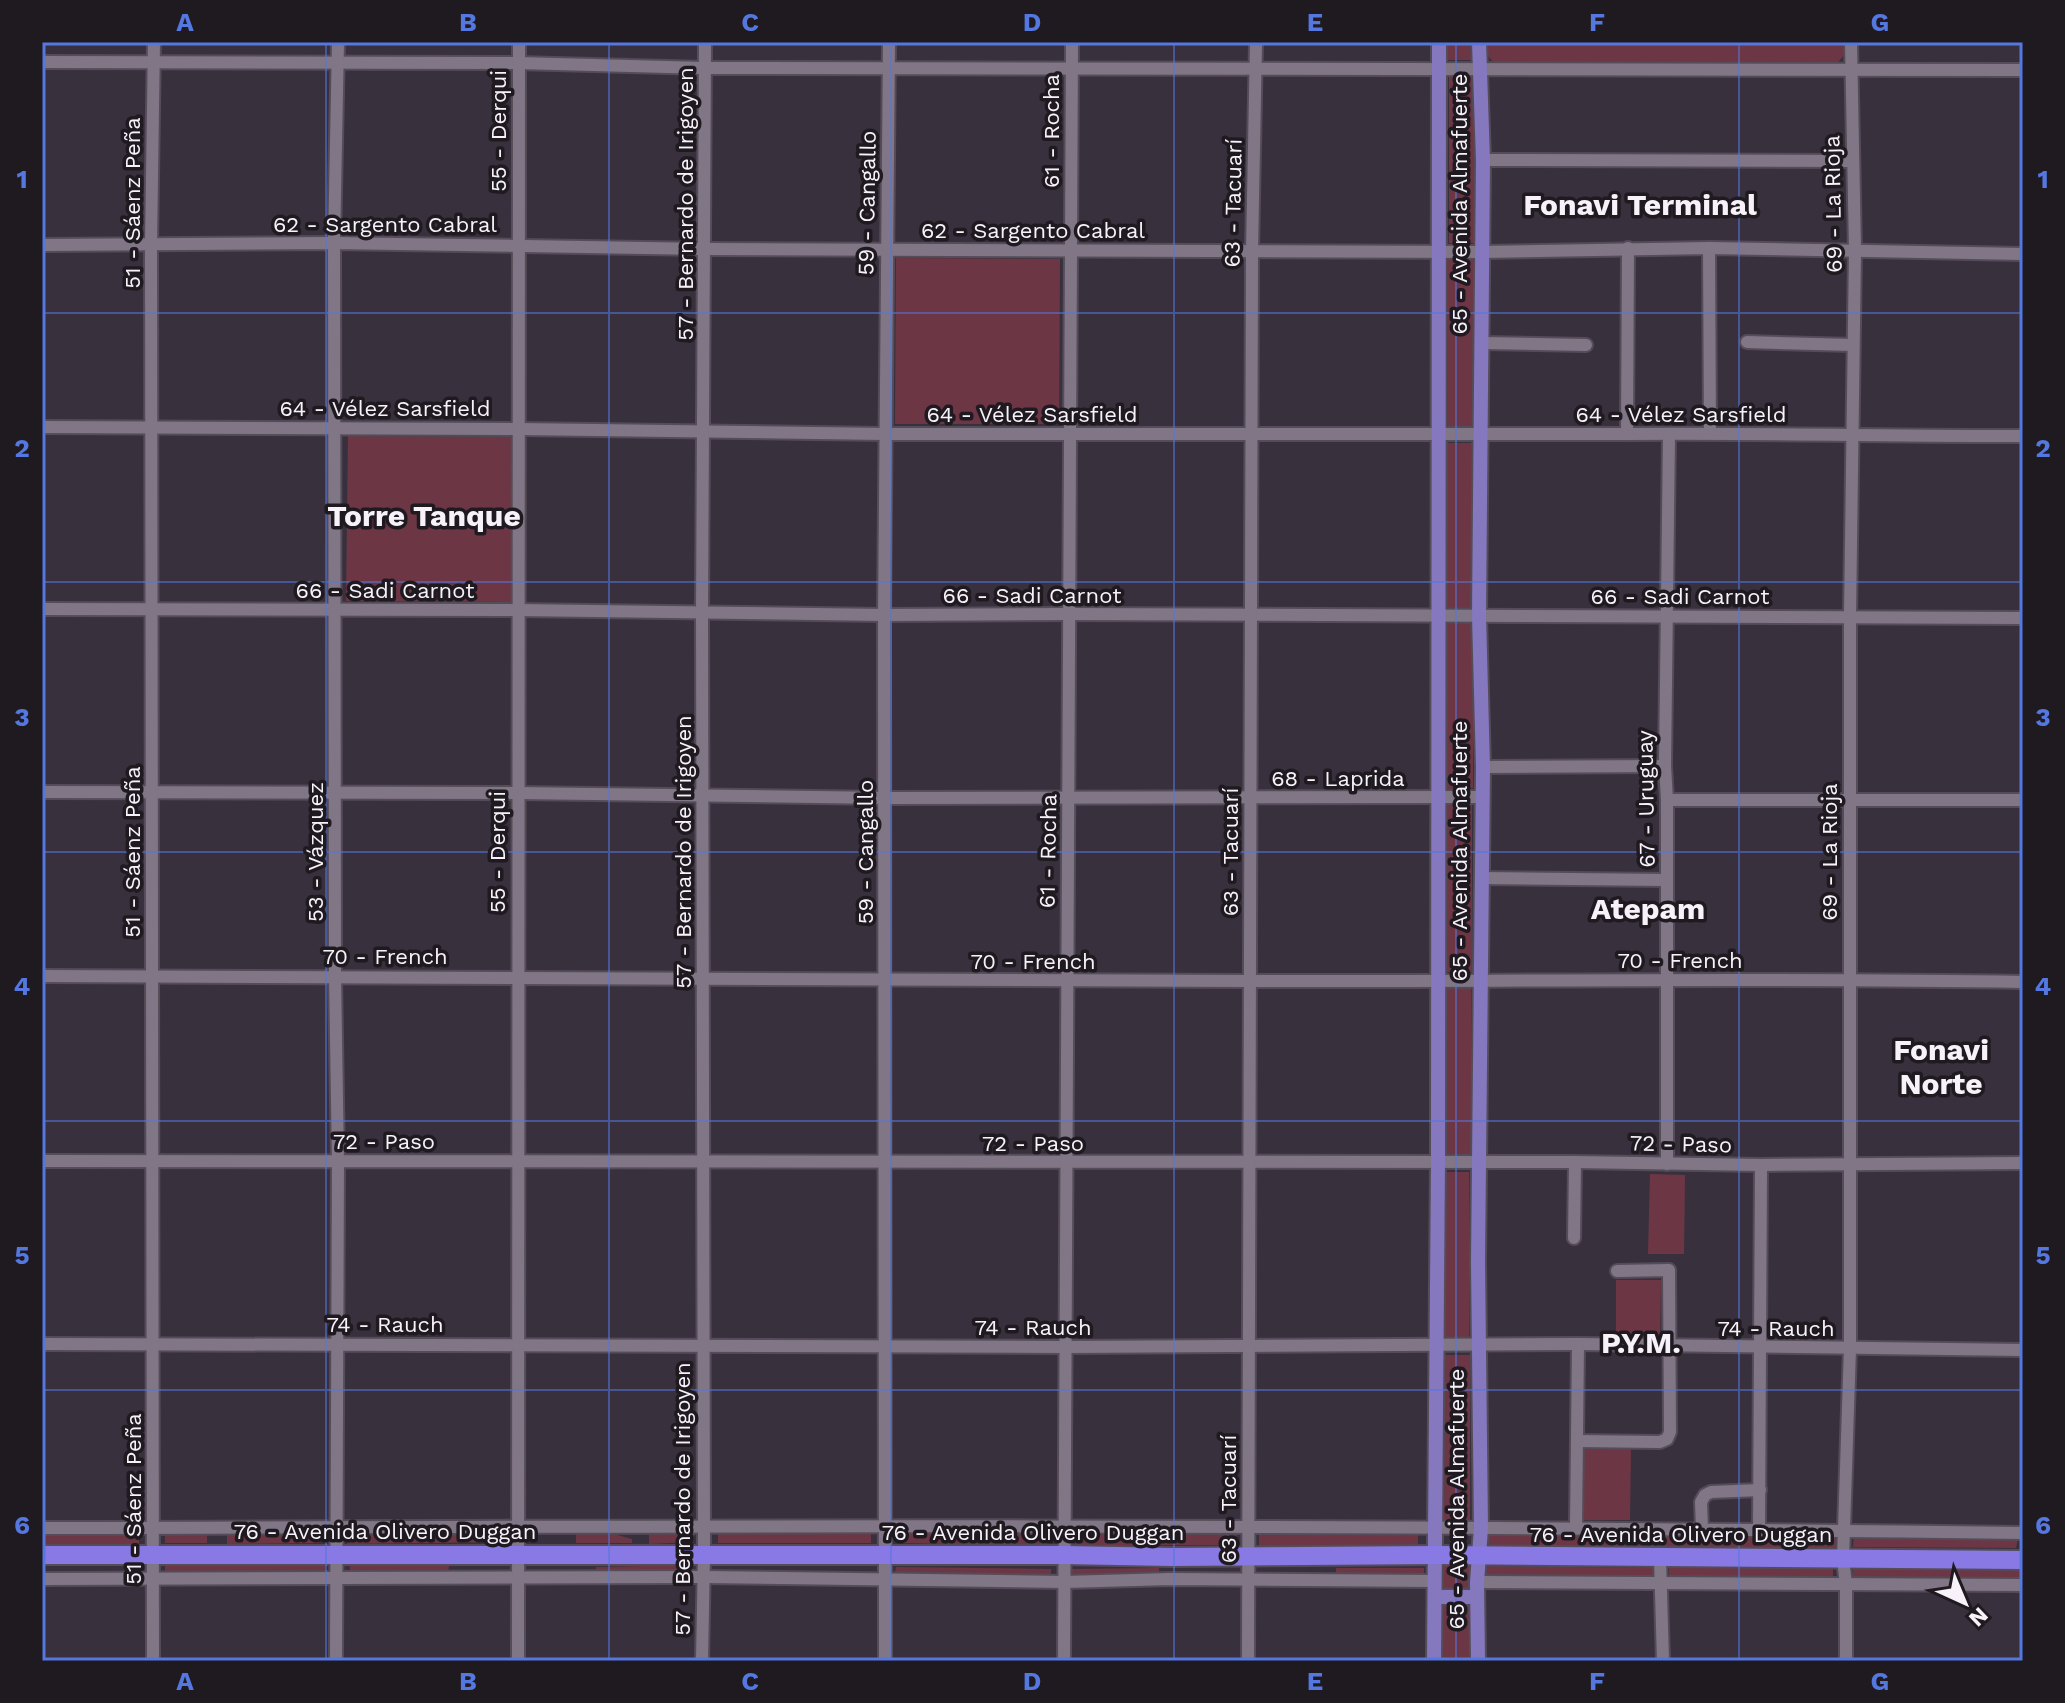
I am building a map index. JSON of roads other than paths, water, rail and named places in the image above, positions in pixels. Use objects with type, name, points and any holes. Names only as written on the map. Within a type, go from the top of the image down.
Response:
[{"type":"highway","name":"76 - Avenida Olivero Duggan","points":[[42,1555],[1436,1555],[2023,1560]]},
{"type":"main road","name":"65 - Avenida Almafuerte","points":[[1434,1661],[1438,1162],[1439,42]]},
{"type":"main road","name":"65 - Avenida Almafuerte","points":[[1478,1661],[1477,1590],[1481,1528],[1478,1163],[1483,767],[1479,616],[1483,160],[1479,42]]},
{"type":"main road","points":[[1435,1597],[1477,1590]]},
{"type":"street","name":"51 - Sáenz Peña","points":[[153,1661],[151,244],[154,42]]},
{"type":"street","name":"53 - Vázquez","points":[[336,1661],[338,1162],[334,243],[338,42]]},
{"type":"street","name":"55 - Derqui","points":[[518,1661],[519,42]]},
{"type":"street","name":"57 - Bernardo de Irigoyen","points":[[702,1661],[705,42]]},
{"type":"street","name":"59 - Cangallo","points":[[885,1661],[884,615],[889,42]]},
{"type":"street","name":"61 - Rocha","points":[[1064,1661],[1072,42]]},
{"type":"street","name":"63 - Tacuarí","points":[[1248,1661],[1249,798],[1256,42]]},
{"type":"street","name":"69 - La Rioja","points":[[1846,1661],[1843,1531],[1850,1348],[1850,616],[1855,251],[1851,42]]},
{"type":"street","points":[[42,62],[518,63],[705,68],[1256,67],[1440,71],[2023,70]]},
{"type":"street","points":[[1483,160],[1852,161]]},
{"type":"street","name":"62 - Sargento Cabral","points":[[42,245],[334,243],[706,249],[1439,252],[1709,248],[2023,254]]},
{"type":"street","points":[[1627,434],[1628,248]]},
{"type":"street","points":[[1709,248],[1710,432]]},
{"type":"street","points":[[1747,342],[1852,345]]},
{"type":"street","points":[[1482,343],[1586,345]]},
{"type":"street","name":"64 - Vélez Sarsfield","points":[[42,427],[886,434],[1710,432],[2023,436]]},
{"type":"street","name":"67 - Uruguay","points":[[1667,1164],[1665,766],[1669,434]]},
{"type":"street","name":"66 - Sadi Carnot","points":[[42,609],[517,610],[702,615],[2023,618]]},
{"type":"street","points":[[1483,767],[1665,766]]},
{"type":"street","name":"68 - Laprida","points":[[42,792],[886,798],[1481,797]]},
{"type":"street","points":[[1667,800],[2023,800]]},
{"type":"street","points":[[1481,878],[1667,880]]},
{"type":"street","name":"70 - French","points":[[42,976],[517,976],[885,981],[1849,979],[2023,982]]},
{"type":"street","name":"72 - Paso","points":[[42,1161],[2023,1163]]},
{"type":"street","points":[[1574,1238],[1575,1162]]},
{"type":"street","points":[[1759,1530],[1761,1165]]},
{"type":"street","points":[[1577,1441],[1660,1442],[1667,1439],[1670,1432],[1669,1270],[1617,1271]]},
{"type":"street","name":"74 - Rauch","points":[[42,1344],[1066,1347],[1578,1344],[2023,1350]]},
{"type":"street","points":[[1576,1528],[1578,1344]]},
{"type":"street","points":[[1702,1529],[1701,1502],[1705,1495],[1711,1492],[1760,1490]]},
{"type":"street","name":"76 - Avenida Olivero Duggan","points":[[42,1528],[704,1525],[1436,1527],[2023,1533]]},
{"type":"street","points":[[1660,1559],[1663,1661]]},
{"type":"street","name":"76 - Avenida Olivero Duggan","points":[[42,1579],[338,1576],[885,1578],[1064,1582],[1248,1579],[1435,1581]]},
{"type":"street","points":[[1477,1590],[1662,1585],[2023,1585]]},
{"type":"district","name":"Fonavi Terminal","points":[[1640,204]]},
{"type":"district","name":"Torre Tanque","points":[[424,515]]},
{"type":"district","name":"Atepam","points":[[1648,908]]},
{"type":"district","name":"Fonavi Norte","points":[[1941,1066]]},
{"type":"district","name":"P.Y.M.","points":[[1641,1342]]}]
